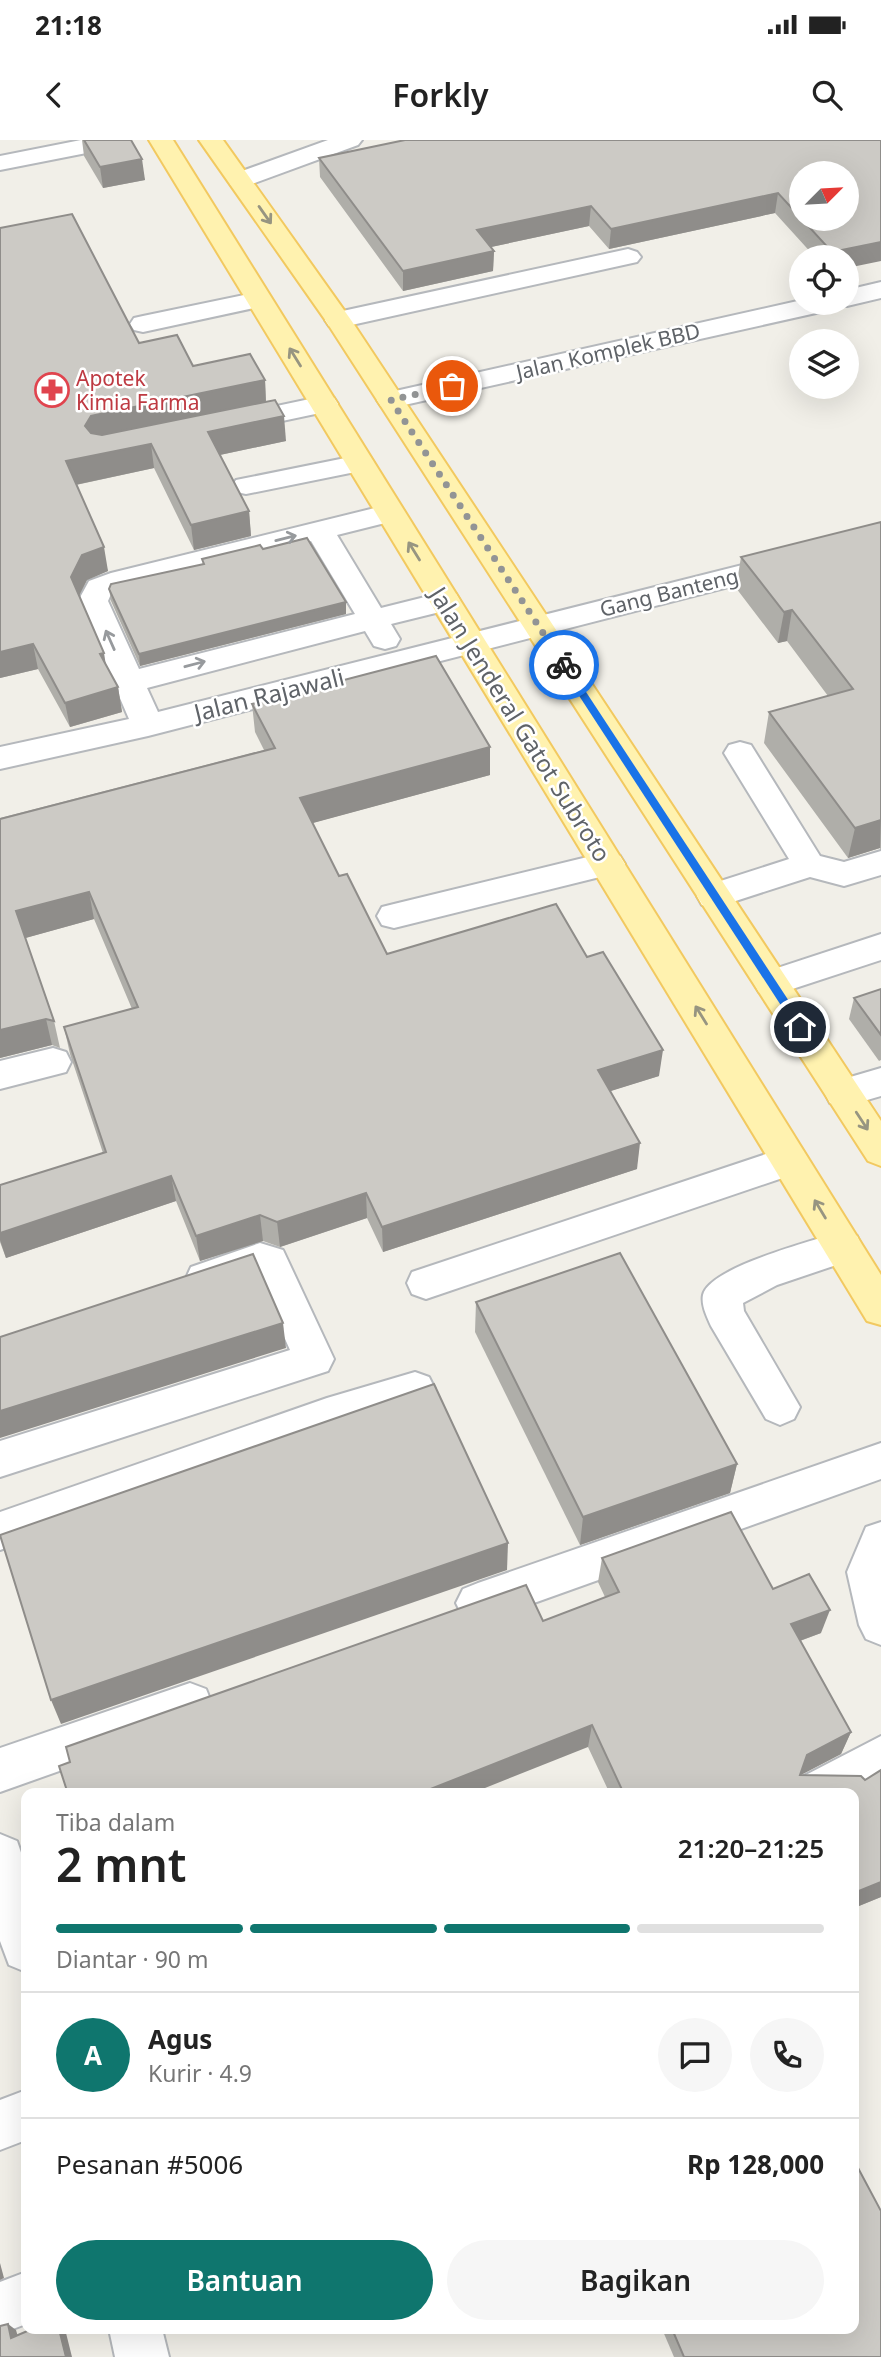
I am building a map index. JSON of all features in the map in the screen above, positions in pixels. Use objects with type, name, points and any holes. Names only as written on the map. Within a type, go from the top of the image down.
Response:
[{"type":"main road","name":"Jalan Jenderal Gatot Subroto","points":[[161,140],[881,1309]]},
{"type":"main road","points":[[211,140],[338,320],[881,1151]]},
{"type":"street","points":[[0,163],[117,140]]},
{"type":"street","points":[[240,180],[350,140]]},
{"type":"street","points":[[338,320],[628,257]]},
{"type":"street","points":[[859,295],[881,290]]},
{"type":"street","points":[[143,324],[259,300]]},
{"type":"street","name":"Jalan Komplek BBD","points":[[391,400],[789,311]]},
{"type":"street","points":[[207,428],[324,404]]},
{"type":"street","points":[[247,486],[360,463]]},
{"type":"street","points":[[148,725],[93,601],[99,588],[111,582],[391,513]]},
{"type":"street","points":[[319,530],[399,661]]},
{"type":"street","name":"Gang Banteng","points":[[538,625],[881,539]]},
{"type":"street","points":[[129,682],[445,601]]},
{"type":"street","name":"Jalan Rajawali","points":[[0,758],[148,725],[538,625]]},
{"type":"street","points":[[740,753],[809,865]]},
{"type":"street","points":[[714,896],[809,865],[844,874],[881,863]]},
{"type":"street","points":[[394,916],[608,864]]},
{"type":"street","points":[[771,983],[881,947]]},
{"type":"street","points":[[0,1075],[53,1062]]},
{"type":"street","points":[[844,1093],[881,1082]]},
{"type":"street","points":[[426,1283],[790,1161]]},
{"type":"street","points":[[780,1407],[725,1314],[722,1296],[731,1288],[843,1247]]},
{"type":"street","points":[[178,1287],[260,1259],[271,1263],[314,1359],[327,1416]]},
{"type":"street","points":[[0,1459],[314,1359]]},
{"type":"street","points":[[0,1531],[327,1416],[415,1389]]},
{"type":"street","points":[[447,1613],[881,1461]]},
{"type":"street","points":[[881,1541],[868,1572],[881,1625]]},
{"type":"street","points":[[0,1770],[223,1692]]},
{"type":"street","points":[[827,1788],[881,1758]]},
{"type":"street","points":[[4,1882],[21,1933]]},
{"type":"street","points":[[0,2125],[21,2117]]},
{"type":"street","points":[[0,2308],[21,2300]]},
{"type":"street","points":[[136,2334],[142,2357]]},
{"type":"building","points":[[84,140],[131,140],[142,159],[100,167]]},
{"type":"building","points":[[405,140],[881,140],[881,242],[859,246],[826,245],[813,231],[859,231],[859,161],[789,161],[789,205],[778,193],[611,229],[591,206],[477,230],[494,251],[403,271],[319,158]]},
{"type":"building","points":[[72,214],[139,343],[177,335],[193,366],[250,354],[265,380],[91,416],[85,426],[91,433],[102,435],[275,400],[284,416],[208,432],[249,511],[191,525],[151,444],[66,461],[104,547],[82,555],[71,577],[104,653],[100,654],[118,687],[65,703],[33,644],[0,652],[0,228]]},
{"type":"building","points":[[881,522],[881,820],[855,828],[769,712],[853,689],[792,610],[784,612],[741,557]]},
{"type":"building","points":[[307,538],[346,602],[139,654],[109,589],[111,584],[204,564],[202,559],[260,545],[263,549]]},
{"type":"building","points":[[436,656],[490,747],[300,798],[339,876],[347,874],[387,954],[556,904],[587,957],[603,952],[663,1050],[598,1070],[640,1143],[382,1227],[366,1193],[277,1222],[260,1215],[196,1236],[171,1176],[0,1233],[0,1185],[106,1152],[64,1027],[138,1007],[89,892],[16,911],[54,1021],[46,1019],[0,1030],[0,819],[275,748],[252,704]]},
{"type":"building","points":[[881,989],[881,1035],[854,998]]},
{"type":"building","points":[[620,1253],[737,1464],[583,1517],[476,1302]]},
{"type":"building","points":[[253,1254],[283,1323],[0,1411],[0,1337]]},
{"type":"building","points":[[434,1384],[508,1543],[51,1700],[0,1535]]},
{"type":"building","points":[[731,1512],[773,1589],[809,1574],[830,1610],[791,1624],[851,1732],[807,1755],[800,1775],[861,1776],[865,1780],[881,1770],[881,1882],[859,1891],[859,1788],[621,1788],[592,1725],[433,1788],[66,1788],[59,1766],[70,1762],[66,1747],[526,1585],[543,1621],[619,1592],[602,1558]]},
{"type":"building","points":[[859,2170],[881,2211],[881,2357],[684,2357],[674,2334],[859,2334]]},
{"type":"building","points":[[8,2324],[11,2338],[21,2334],[60,2334],[66,2357],[0,2357],[0,2326]]},
{"type":"way so far","points":[[452,386],[391,400],[564,665]]},
{"type":"place","name":"Apotek Kimia Farma","points":[[52,390]]},
{"type":"route","points":[[564,665],[800,1027]]}]
